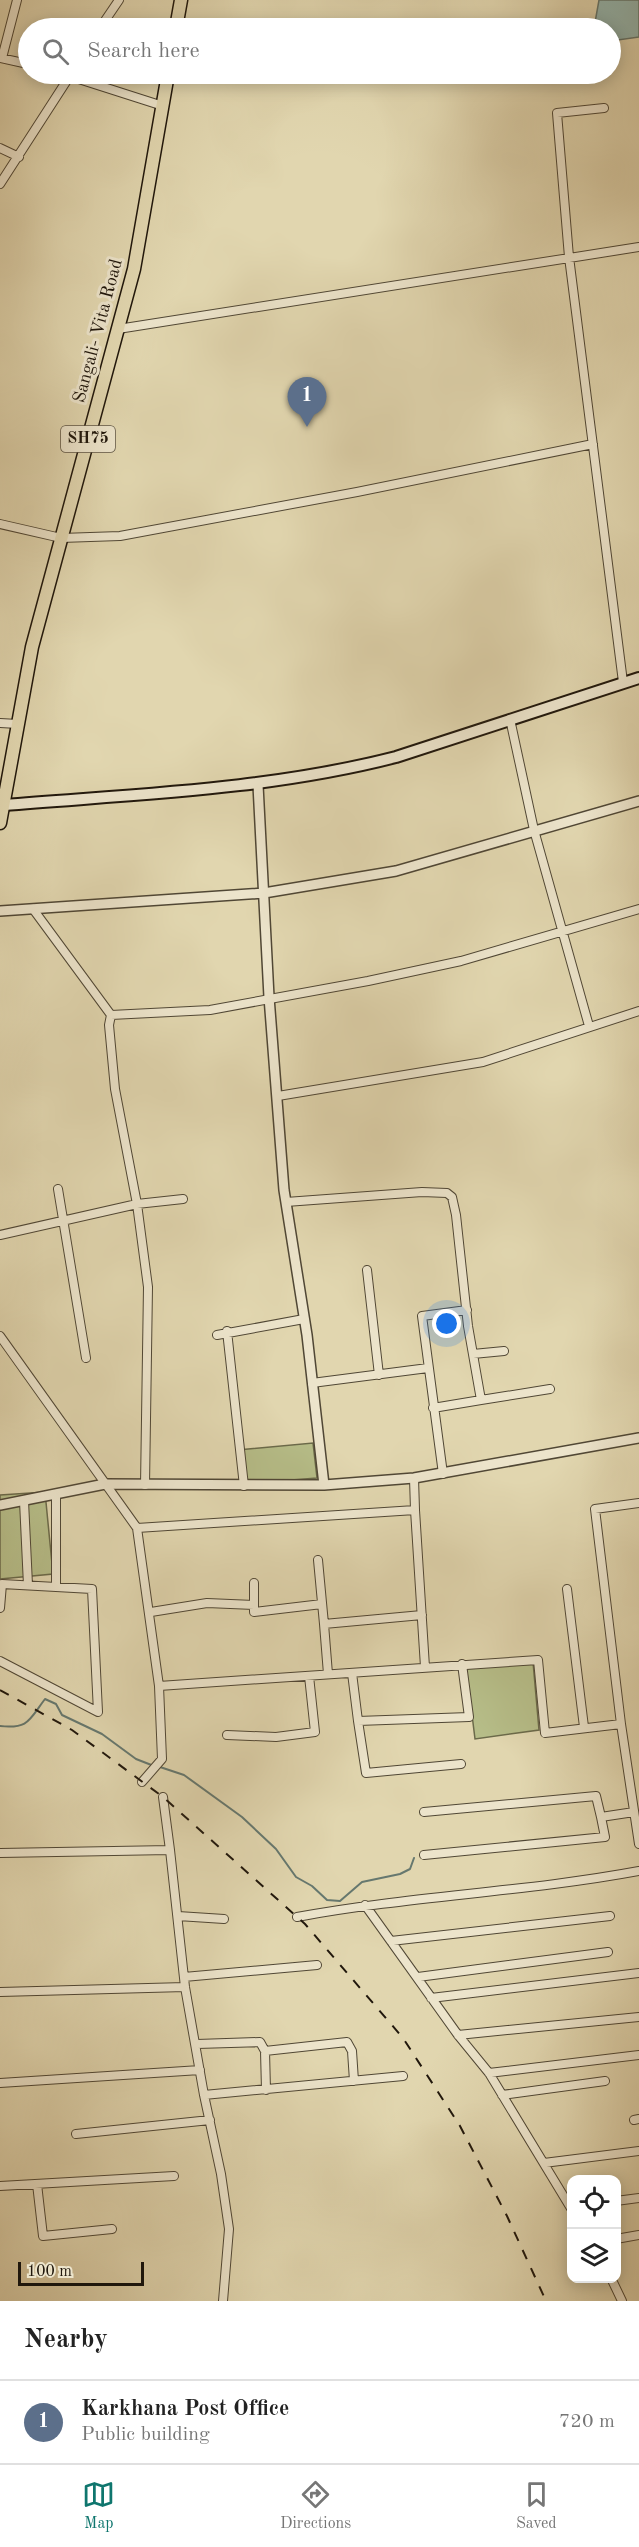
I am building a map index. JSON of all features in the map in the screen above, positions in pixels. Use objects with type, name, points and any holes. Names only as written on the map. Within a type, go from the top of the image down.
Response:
[{"type":"main road","points":[[178,18],[182,0]]},
{"type":"main road","name":"Sangali- Vita Road","points":[[2,805],[32,647],[134,269],[166,84]]},
{"type":"main road","points":[[2,805],[258,785],[356,767],[396,757],[639,678]]},
{"type":"main road","name":"SH75","points":[[0,823],[2,805]]},
{"type":"street","points":[[17,0],[1,58],[18,62]]},
{"type":"street","points":[[107,18],[119,0]]},
{"type":"street","points":[[2,179],[19,157],[62,84]]},
{"type":"street","points":[[98,84],[163,106]]},
{"type":"street","points":[[604,108],[557,113],[569,257],[623,682]]},
{"type":"street","points":[[0,148],[19,157]]},
{"type":"street","points":[[117,328],[639,247]]},
{"type":"street","points":[[0,524],[61,538],[120,536],[357,492],[593,444]]},
{"type":"street","points":[[510,720],[534,830],[589,1026]]},
{"type":"street","points":[[0,723],[18,724]]},
{"type":"street","points":[[258,785],[269,997],[286,1202],[304,1319],[324,1485]]},
{"type":"street","points":[[0,911],[264,893],[396,871],[639,801]]},
{"type":"street","points":[[33,909],[111,1015],[115,1089],[137,1204],[148,1287],[145,1485]]},
{"type":"street","points":[[111,1015],[210,1010],[269,997],[368,981],[461,961],[639,909]]},
{"type":"street","points":[[278,1096],[483,1062],[639,1011]]},
{"type":"street","points":[[58,1189],[86,1358]]},
{"type":"street","points":[[286,1202],[422,1192],[447,1193],[452,1197],[481,1400]]},
{"type":"street","points":[[0,1234],[137,1204],[183,1198]]},
{"type":"street","points":[[367,1270],[379,1375]]},
{"type":"street","points":[[443,1474],[422,1316],[467,1310]]},
{"type":"street","points":[[217,1335],[227,1331],[304,1319]]},
{"type":"street","points":[[227,1331],[244,1486]]},
{"type":"street","points":[[0,1336],[137,1528],[151,1612],[159,1686],[162,1759],[142,1782]]},
{"type":"street","points":[[473,1354],[504,1351]]},
{"type":"street","points":[[312,1383],[428,1368]]},
{"type":"street","points":[[433,1408],[550,1389]]},
{"type":"street","points":[[0,1505],[105,1484],[324,1485],[414,1478],[639,1438]]},
{"type":"street","points":[[414,1478],[425,1667]]},
{"type":"street","points":[[56,1495],[56,1587]]},
{"type":"street","points":[[24,1501],[28,1585]]},
{"type":"street","points":[[639,1503],[595,1509],[621,1724],[639,1844]]},
{"type":"street","points":[[137,1528],[416,1510]]},
{"type":"street","points":[[318,1560],[328,1674]]},
{"type":"street","points":[[254,1583],[254,1612],[322,1604]]},
{"type":"street","points":[[0,1608],[2,1584],[92,1589],[98,1713],[0,1661]]},
{"type":"street","points":[[567,1589],[584,1727]]},
{"type":"street","points":[[151,1612],[207,1603],[254,1605]]},
{"type":"street","points":[[324,1624],[422,1615]]},
{"type":"street","points":[[159,1686],[538,1660],[545,1733],[621,1724]]},
{"type":"street","points":[[358,1721],[469,1717],[462,1664]]},
{"type":"street","points":[[352,1672],[366,1773],[461,1764]]},
{"type":"street","points":[[227,1735],[276,1737],[315,1732],[309,1676]]},
{"type":"street","points":[[423,1855],[605,1837],[596,1796],[424,1812]]},
{"type":"street","points":[[163,1797],[185,1987],[229,2229],[222,2301]]},
{"type":"street","points":[[601,1817],[634,1812]]},
{"type":"street","points":[[0,1853],[170,1850]]},
{"type":"street","points":[[297,1917],[365,1905],[590,1880],[639,1871]]},
{"type":"street","points":[[365,1905],[458,2035],[489,2073],[567,2202]]},
{"type":"street","points":[[178,1916],[224,1919]]},
{"type":"street","points":[[391,1941],[610,1916]]},
{"type":"street","points":[[418,1977],[608,1952]]},
{"type":"street","points":[[184,1977],[317,1965]]},
{"type":"street","points":[[431,1998],[639,1973]]},
{"type":"street","points":[[0,1992],[185,1987]]},
{"type":"street","points":[[458,2035],[639,2017]]},
{"type":"street","points":[[197,2044],[260,2042],[265,2051],[266,2090]]},
{"type":"street","points":[[265,2051],[347,2042],[352,2051],[354,2081]]},
{"type":"street","points":[[489,2073],[639,2055]]},
{"type":"street","points":[[0,2083],[200,2070]]},
{"type":"street","points":[[204,2095],[403,2076]]},
{"type":"street","points":[[502,2095],[605,2081]]},
{"type":"street","points":[[76,2134],[210,2120]]},
{"type":"street","points":[[544,2163],[639,2151]]},
{"type":"street","points":[[0,2186],[174,2176]]},
{"type":"street","points":[[37,2184],[43,2236],[112,2229]]},
{"type":"street","points":[[621,2200],[639,2198]]},
{"type":"street","points":[[621,2238],[639,2235]]},
{"type":"street","points":[[613,2283],[622,2301]]},
{"type":"green space","points":[[313,1443],[317,1478],[241,1484],[238,1450]]},
{"type":"green space","points":[[45,1492],[53,1574],[0,1579],[0,1495]]},
{"type":"green space","points":[[533,1662],[539,1730],[475,1739],[466,1666]]},
{"type":"water","points":[[599,0],[639,0],[639,37],[621,40],[621,18],[596,18]]},
{"type":"waterway","points":[[0,1726],[17,1726],[27,1722],[45,1699],[56,1704],[62,1715],[102,1734],[136,1759],[154,1766]]},
{"type":"waterway","points":[[160,1767],[184,1775],[242,1817],[276,1849],[296,1877],[312,1886],[327,1900],[340,1901],[362,1882],[400,1874],[410,1869],[414,1858]]},
{"type":"railway","points":[[0,1690],[72,1730],[163,1797],[305,1924],[403,2038],[460,2126],[507,2216],[546,2301]]},
{"type":"place","name":"Karkhana Post Office","points":[[307,427]]}]
